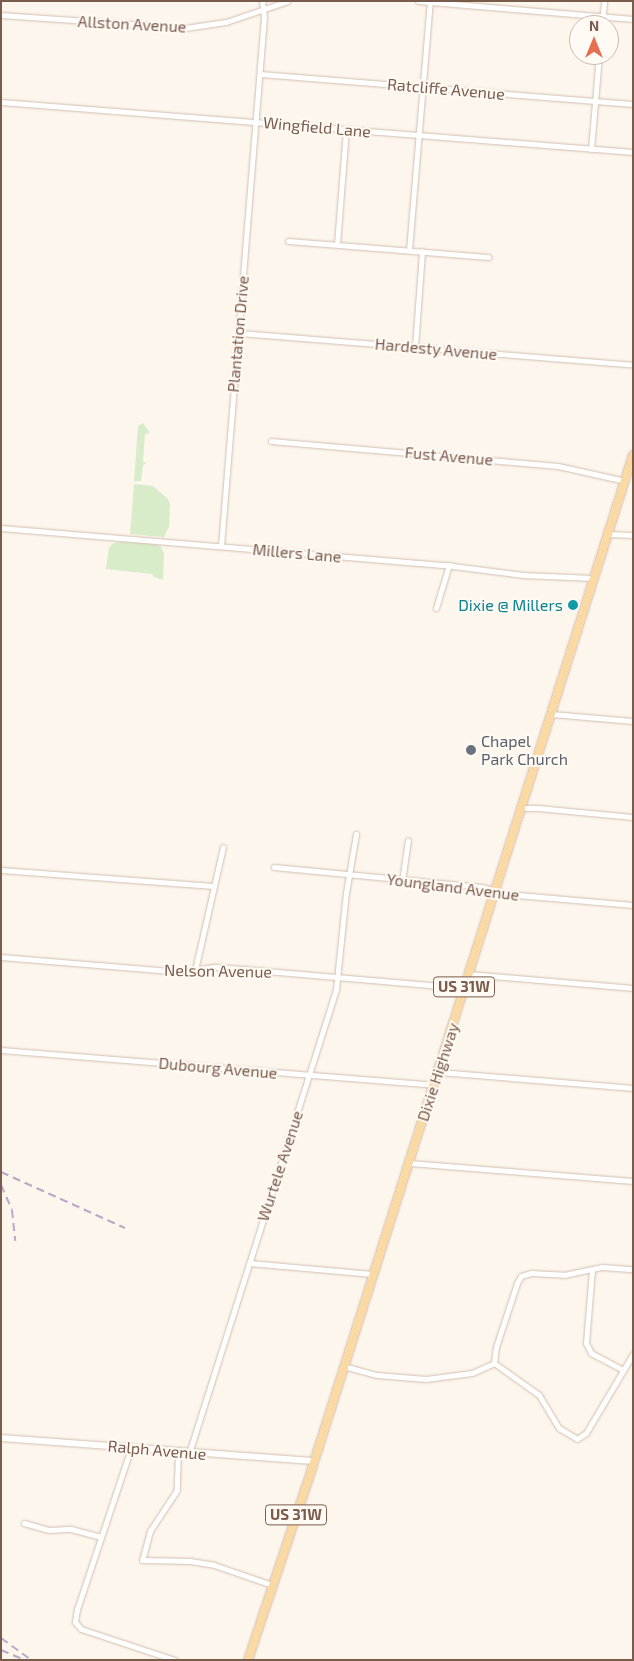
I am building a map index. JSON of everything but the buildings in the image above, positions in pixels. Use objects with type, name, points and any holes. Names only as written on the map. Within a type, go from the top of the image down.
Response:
[{"type":"main road","name":"Dixie Highway","points":[[248,1660],[439,1072],[494,890],[552,714],[633,455]]},
{"type":"street","name":"Plantation Drive","points":[[221,546],[260,74],[262,1]]},
{"type":"street","name":"Allston Avenue","points":[[1,15],[185,28],[226,22],[288,1]]},
{"type":"street","points":[[418,1],[591,15]]},
{"type":"street","points":[[603,15],[604,1]]},
{"type":"street","points":[[409,250],[430,2]]},
{"type":"street","points":[[619,18],[633,19]]},
{"type":"street","points":[[591,149],[598,65]]},
{"type":"street","name":"Ratcliffe Avenue","points":[[260,74],[633,104]]},
{"type":"street","name":"Wingfield Lane","points":[[1,102],[633,152]]},
{"type":"street","points":[[337,244],[346,130]]},
{"type":"street","points":[[288,241],[488,257]]},
{"type":"street","points":[[415,347],[422,251]]},
{"type":"street","name":"Hardesty Avenue","points":[[239,333],[633,365]]},
{"type":"street","name":"Fust Avenue","points":[[271,441],[558,466],[625,481]]},
{"type":"street","name":"Millers Lane","points":[[1,528],[450,565],[523,575],[593,578]]},
{"type":"street","points":[[607,534],[633,535]]},
{"type":"street","points":[[436,608],[450,565]]},
{"type":"street","points":[[552,714],[633,721]]},
{"type":"street","points":[[520,808],[633,817]]},
{"type":"street","name":"Wurtele Avenue","points":[[189,1453],[339,978],[349,875],[356,834]]},
{"type":"street","points":[[402,881],[408,840]]},
{"type":"street","points":[[195,970],[223,847]]},
{"type":"street","name":"Youngland Avenue","points":[[274,867],[402,881],[482,887],[506,894],[633,905]]},
{"type":"street","points":[[1,870],[213,886]]},
{"type":"street","name":"Nelson Avenue","points":[[1,957],[182,972],[227,968],[464,988]]},
{"type":"street","points":[[469,974],[633,988]]},
{"type":"street","name":"Dubourg Avenue","points":[[1,1050],[434,1085]]},
{"type":"street","points":[[439,1072],[633,1088]]},
{"type":"street","points":[[409,1163],[633,1181]]},
{"type":"street","points":[[249,1263],[373,1274]]},
{"type":"street","points":[[494,1363],[496,1347],[516,1283],[521,1276],[531,1273],[564,1275],[602,1267],[633,1269]]},
{"type":"street","points":[[592,1270],[586,1343],[591,1352],[623,1370]]},
{"type":"street","points":[[494,1363],[539,1395],[556,1424],[575,1439],[581,1438],[586,1433],[633,1354]]},
{"type":"street","points":[[343,1366],[377,1375],[426,1379],[472,1373],[494,1363]]},
{"type":"street","name":"Ralph Avenue","points":[[1,1438],[313,1461]]},
{"type":"street","points":[[131,1448],[77,1609],[75,1622],[81,1629],[175,1660]]},
{"type":"street","points":[[178,1452],[177,1490],[150,1531],[142,1560],[190,1561],[214,1565],[272,1585]]},
{"type":"street","points":[[24,1523],[49,1530],[71,1529],[101,1537]]},
{"type":"green space","points":[[143,423],[150,433],[145,434],[143,462],[147,463],[143,465],[141,481],[134,481],[138,426]]},
{"type":"green space","points":[[134,484],[153,486],[168,499],[170,504],[169,527],[164,537],[130,534]]},
{"type":"green space","points":[[114,543],[155,544],[161,547],[164,554],[163,580],[154,577],[152,574],[106,569],[109,547]]},
{"type":"railway","points":[[1,1172],[125,1228]]},
{"type":"railway","points":[[1,1185],[12,1210],[15,1241]]},
{"type":"railway","points":[[1,1638],[31,1660]]},
{"type":"railway","points":[[1,1650],[22,1659]]},
{"type":"place","name":"Dixie @ Millers","points":[[573,605]]},
{"type":"place","name":"Chapel Park Church","points":[[471,750]]}]
